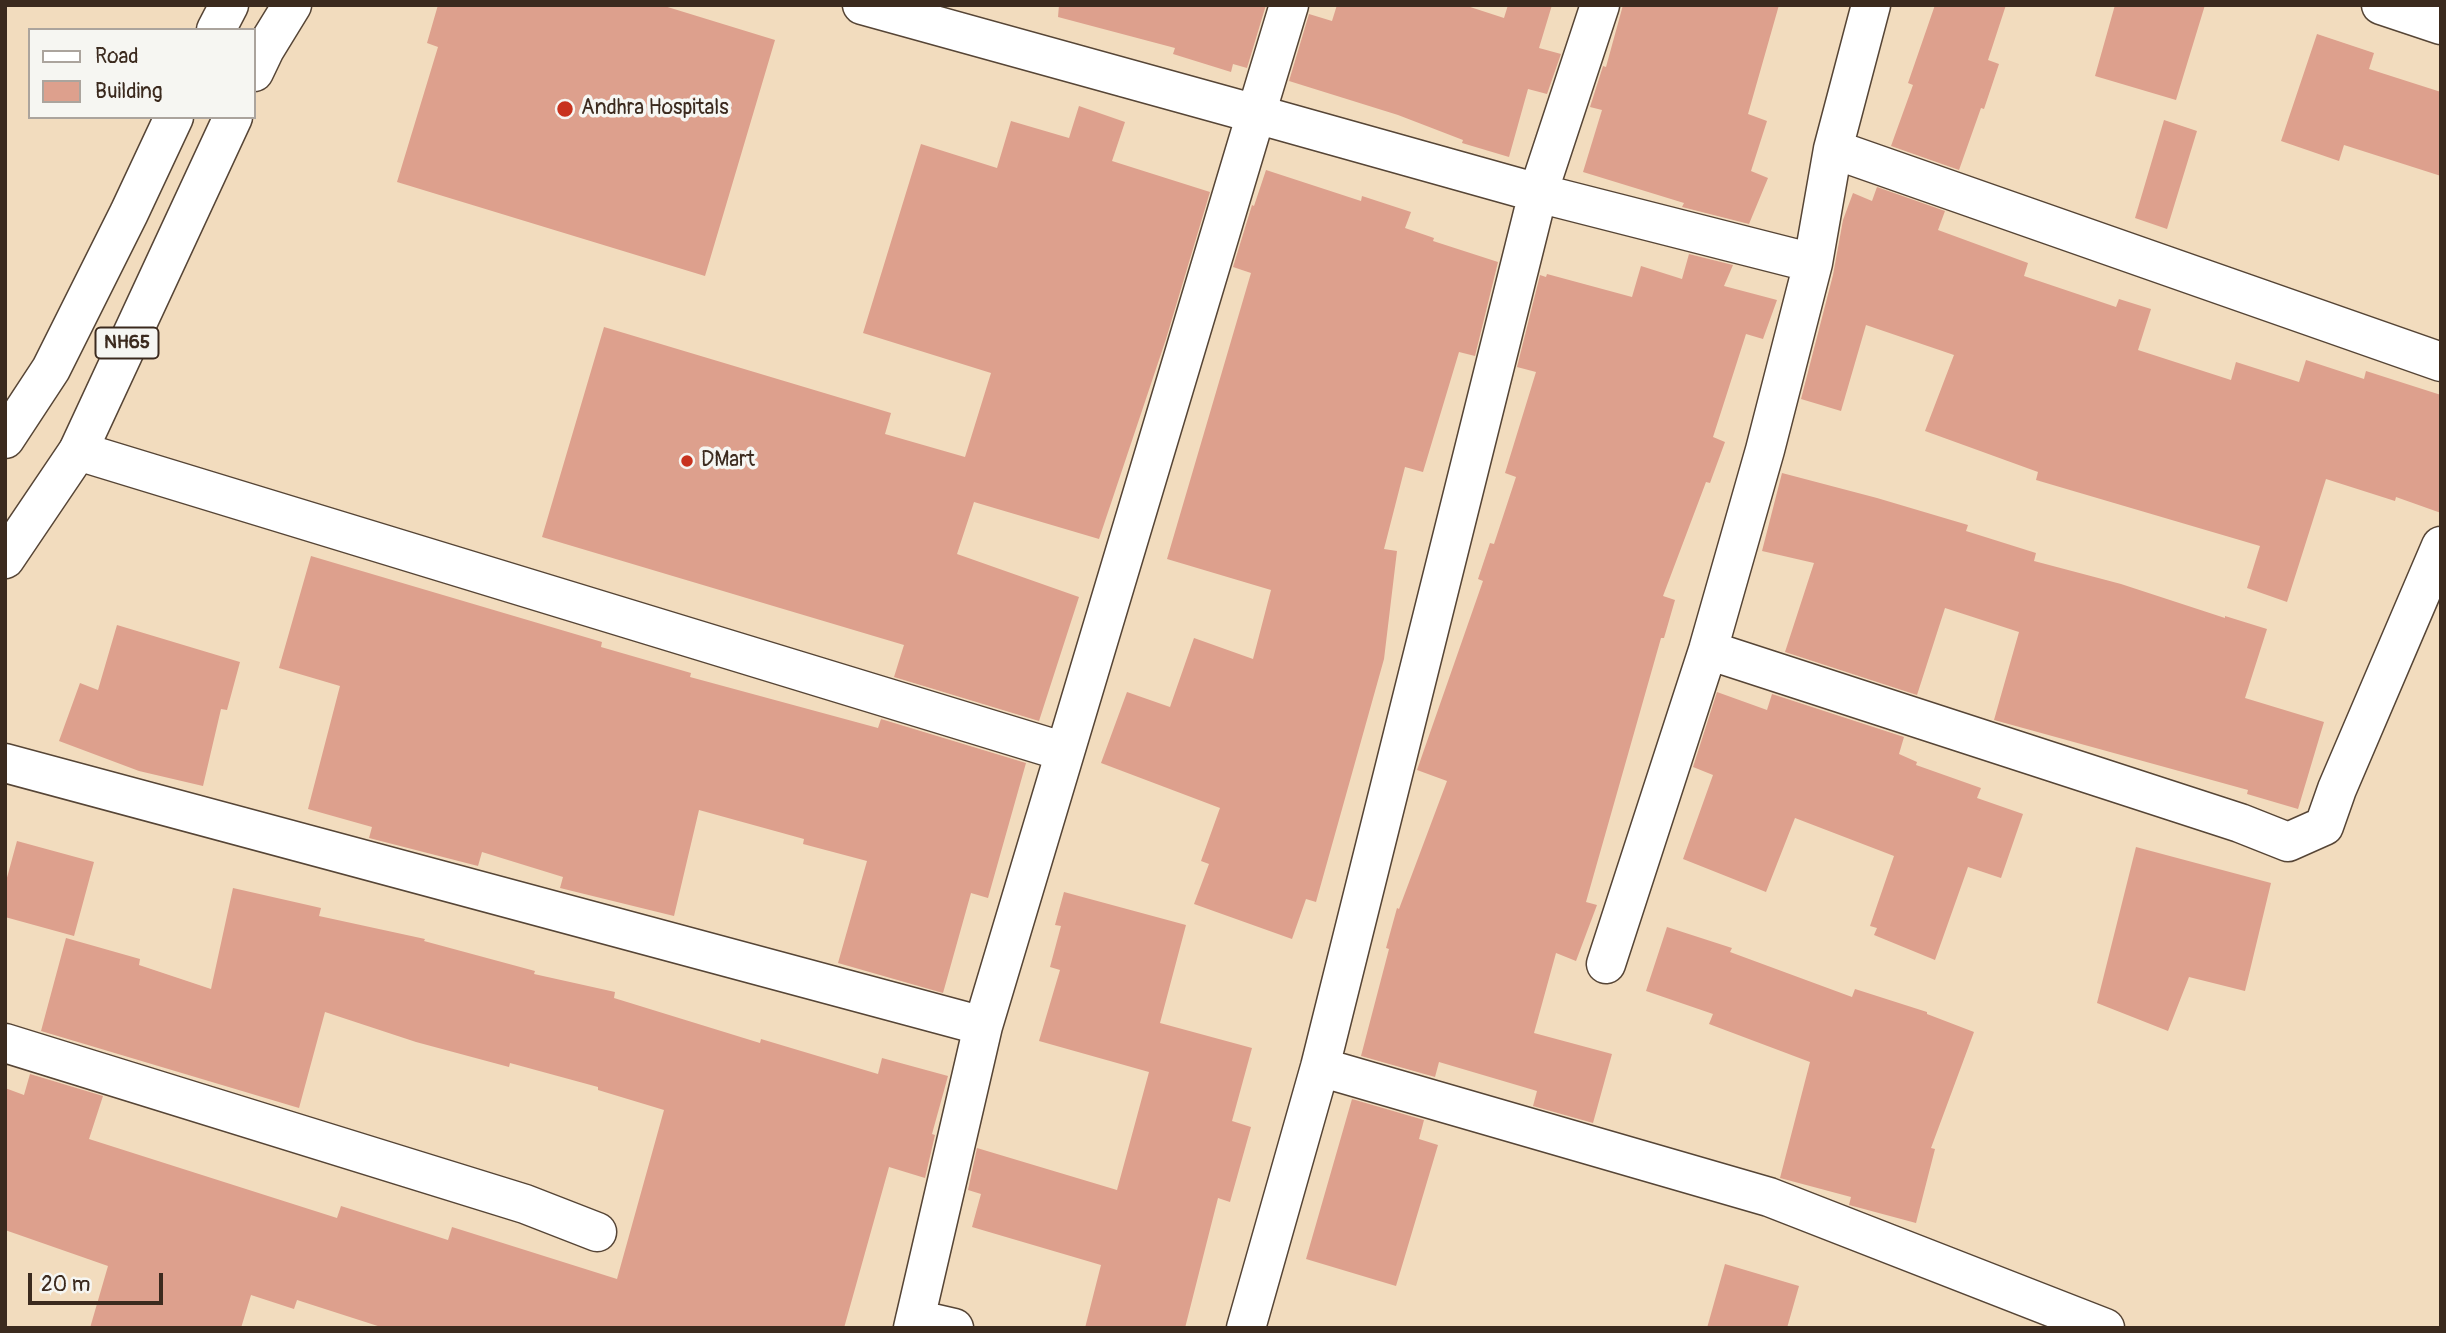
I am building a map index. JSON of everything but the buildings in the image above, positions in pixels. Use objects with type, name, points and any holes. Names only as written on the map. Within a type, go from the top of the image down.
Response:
[{"type":"main road","points":[[217,28],[229,5]]},
{"type":"main road","points":[[256,68],[292,5]]},
{"type":"main road","points":[[862,5],[1538,193],[1813,262]]},
{"type":"main road","points":[[954,1328],[914,1323],[983,1026],[1289,5]]},
{"type":"main road","points":[[1246,1328],[1320,1067],[1538,193],[1600,5]]},
{"type":"main road","points":[[1606,964],[1708,649],[1765,450],[1813,262],[1833,149],[1871,5]]},
{"type":"main road","points":[[2381,5],[2441,25]]},
{"type":"main road","name":"NH65","points":[[5,439],[51,369],[173,119]]},
{"type":"main road","name":"NH65","points":[[5,559],[78,451],[232,119]]},
{"type":"main road","points":[[1833,149],[2441,362]]},
{"type":"main road","points":[[78,451],[1065,752]]},
{"type":"main road","points":[[1708,649],[2227,818],[2288,842],[2324,826],[2336,789],[2441,547]]},
{"type":"main road","points":[[5,763],[983,1026]]},
{"type":"main road","points":[[5,1043],[525,1204],[597,1231]]},
{"type":"main road","points":[[1320,1067],[1769,1197],[2105,1328]]},
{"type":"place","name":"Andhra Hospitals","points":[[565,109]]},
{"type":"place","name":"DMart","points":[[687,461]]}]
